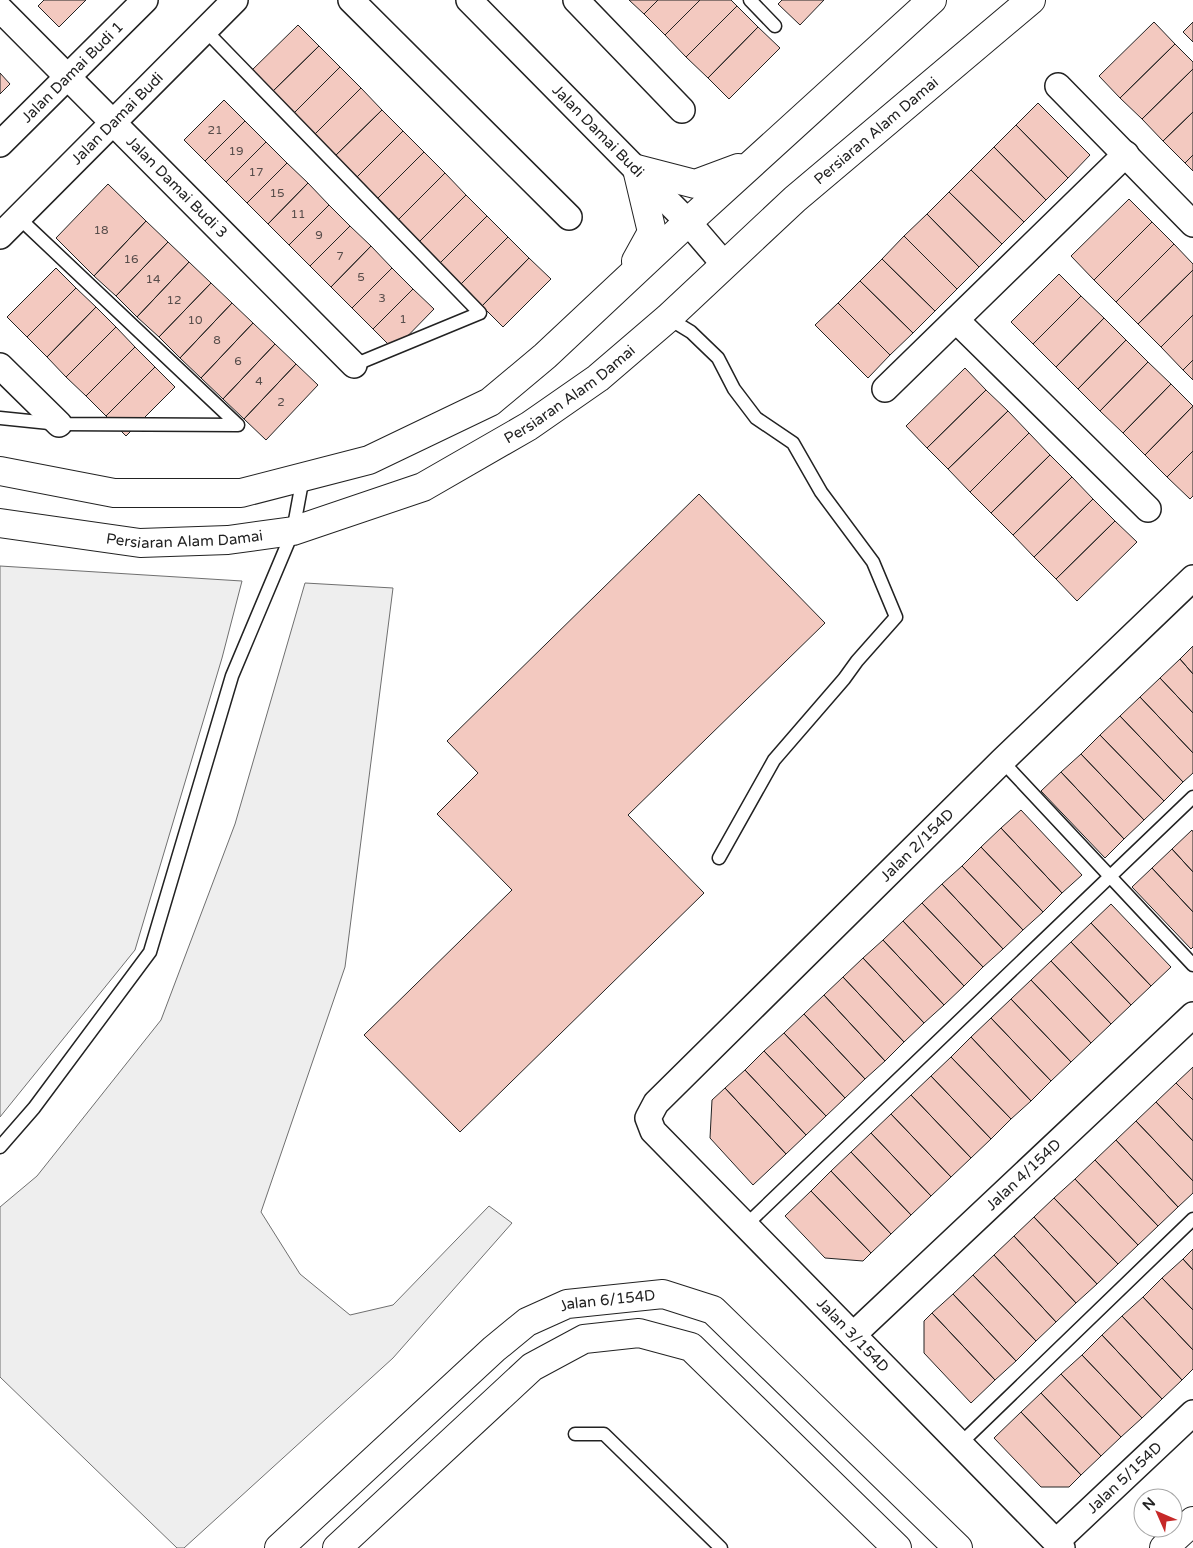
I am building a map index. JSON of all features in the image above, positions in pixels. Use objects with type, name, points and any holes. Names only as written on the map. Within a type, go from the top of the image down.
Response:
[{"type":"street","name":"Jalan Damai Budi 1","points":[[0,144],[146,0]]},
{"type":"street","name":"Jalan Damai Budi","points":[[0,236],[236,0]]},
{"type":"street","points":[[351,0],[569,217]]},
{"type":"street","name":"Jalan Damai Budi","points":[[469,0],[688,222],[724,264]]},
{"type":"street","points":[[576,0],[682,110]]},
{"type":"street","points":[[0,471],[114,493],[240,493],[369,460],[490,402],[545,356],[753,162],[932,0]]},
{"type":"street","name":"Persiaran Alam Damai","points":[[0,523],[140,543],[228,540],[293,530],[423,487],[529,426],[598,378],[668,318],[795,199],[1031,0]]},
{"type":"street","name":"Jalan Damai Budi 3","points":[[0,9],[354,365]]},
{"type":"street","points":[[1058,86],[1193,224]]},
{"type":"street","points":[[886,389],[1126,154]]},
{"type":"street","points":[[625,281],[652,232],[636,169],[695,184],[753,162]]},
{"type":"street","points":[[956,320],[1148,509]]},
{"type":"street","points":[[0,366],[59,424]]},
{"type":"street","name":"Jalan 2/154D","points":[[648,1118],[656,1103],[1002,761],[1193,578]]},
{"type":"street","name":"Jalan 4/154D","points":[[853,1335],[1193,1015]]},
{"type":"street","name":"Jalan 3/154D","points":[[648,1118],[653,1131],[1059,1545]]},
{"type":"street","name":"Jalan 6/154D","points":[[279,1548],[494,1349],[527,1322],[567,1304],[663,1294],[713,1310],[958,1548]]},
{"type":"street","points":[[337,1548],[532,1367],[584,1339],[639,1333],[690,1347],[897,1548]]},
{"type":"street","name":"Jalan 5/154D","points":[[1059,1545],[1193,1413]]},
{"type":"street","points":[[1164,1548],[1193,1521]]},
{"type":"lane","points":[[750,0],[776,26]]},
{"type":"lane","points":[[205,30],[480,313],[354,365]]},
{"type":"lane","points":[[0,418],[59,424],[238,424],[19,218]]},
{"type":"lane","points":[[668,318],[691,332],[718,358],[734,389],[756,418],[793,443],[821,492],[873,562],[896,617],[856,661],[844,680],[774,760],[719,858]]},
{"type":"lane","points":[[0,1147],[34,1108],[150,952],[232,676],[293,530],[303,477]]},
{"type":"lane","points":[[1002,761],[1193,965]]},
{"type":"lane","points":[[746,1225],[1193,797]]},
{"type":"lane","points":[[960,1444],[1193,1218]]},
{"type":"lane","points":[[576,1434],[604,1434],[721,1548]]},
{"type":"shaded area","points":[[0,566],[242,581],[222,658],[135,950],[0,1117]]},
{"type":"shaded area","points":[[305,583],[393,588],[345,967],[261,1212],[300,1274],[350,1315],[393,1305],[489,1206],[512,1223],[393,1358],[184,1548],[177,1548],[0,1377],[0,1207],[37,1176],[161,1020],[235,824]]},
{"type":"building","points":[[44,0],[86,0],[59,27],[38,6]]},
{"type":"building","points":[[629,0],[658,0],[644,14]]},
{"type":"building","points":[[658,0],[700,0],[665,35],[644,14]]},
{"type":"building","points":[[700,0],[731,0],[737,6],[686,57],[665,35]]},
{"type":"building","points":[[782,0],[824,0],[800,25],[778,4]]},
{"type":"building","points":[[737,6],[758,27],[708,78],[686,57]]},
{"type":"building","points":[[1154,22],[1175,44],[1120,98],[1099,76]]},
{"type":"building","points":[[1193,22],[1193,42],[1183,32]]},
{"type":"building","points":[[298,25],[319,46],[271,93],[250,72]]},
{"type":"building","points":[[758,27],[780,48],[729,99],[708,78]]},
{"type":"building","points":[[1175,44],[1193,62],[1193,69],[1142,119],[1120,98]]},
{"type":"building","points":[[319,46],[340,67],[292,115],[271,93]]},
{"type":"building","points":[[340,67],[361,88],[313,136],[292,115]]},
{"type":"building","points":[[1193,69],[1193,112],[1163,141],[1142,119]]},
{"type":"building","points":[[0,73],[10,84],[0,94]]},
{"type":"building","points":[[361,88],[382,110],[334,157],[313,136]]},
{"type":"building","points":[[224,100],[245,121],[205,161],[184,140]]},
{"type":"building","points":[[1038,103],[1090,155],[1068,178],[1016,125]]},
{"type":"building","points":[[382,110],[403,131],[356,178],[334,157]]},
{"type":"building","points":[[1193,112],[1193,155],[1185,163],[1163,141]]},
{"type":"building","points":[[245,121],[266,142],[226,182],[205,161]]},
{"type":"building","points":[[1016,125],[1068,178],[1046,200],[994,147]]},
{"type":"building","points":[[403,131],[424,152],[377,199],[356,178]]},
{"type":"building","points":[[266,142],[287,163],[247,203],[226,182]]},
{"type":"building","points":[[994,147],[1046,200],[1024,222],[971,170]]},
{"type":"building","points":[[424,152],[445,173],[397,221],[377,199]]},
{"type":"building","points":[[1193,155],[1193,171],[1185,163]]},
{"type":"building","points":[[287,163],[308,183],[268,224],[247,203]]},
{"type":"building","points":[[971,170],[1024,222],[1002,244],[949,192]]},
{"type":"building","points":[[445,173],[466,195],[419,242],[397,221]]},
{"type":"building","points":[[308,183],[329,205],[289,245],[268,224]]},
{"type":"building","points":[[108,184],[146,221],[94,276],[56,238]]},
{"type":"building","points":[[949,192],[1002,244],[979,267],[927,214]]},
{"type":"building","points":[[466,195],[487,216],[440,263],[419,242]]},
{"type":"building","points":[[1129,199],[1152,222],[1094,280],[1071,256]]},
{"type":"building","points":[[329,205],[350,226],[310,266],[289,245]]},
{"type":"building","points":[[927,214],[979,267],[957,289],[904,236]]},
{"type":"building","points":[[487,216],[508,237],[461,284],[440,263]]},
{"type":"building","points":[[146,221],[168,242],[116,296],[94,276]]},
{"type":"building","points":[[1152,222],[1174,244],[1116,302],[1094,280]]},
{"type":"building","points":[[350,226],[371,246],[331,287],[310,266]]},
{"type":"building","points":[[904,236],[957,289],[935,311],[882,259]]},
{"type":"building","points":[[508,237],[529,258],[482,306],[461,284]]},
{"type":"building","points":[[168,242],[189,262],[137,317],[116,296]]},
{"type":"building","points":[[1174,244],[1193,264],[1193,270],[1138,324],[1116,302]]},
{"type":"building","points":[[371,246],[392,268],[352,308],[331,287]]},
{"type":"building","points":[[529,258],[551,279],[503,327],[482,306]]},
{"type":"building","points":[[882,259],[935,311],[913,333],[860,281]]},
{"type":"building","points":[[189,262],[211,283],[159,337],[137,317]]},
{"type":"building","points":[[56,268],[76,288],[27,337],[7,317]]},
{"type":"building","points":[[392,268],[413,289],[373,329],[352,308]]},
{"type":"building","points":[[1193,270],[1193,315],[1161,347],[1138,324]]},
{"type":"building","points":[[1059,274],[1081,296],[1033,344],[1011,322]]},
{"type":"building","points":[[860,281],[913,333],[890,355],[838,303]]},
{"type":"building","points":[[211,283],[232,303],[180,358],[159,337]]},
{"type":"building","points":[[76,288],[96,307],[47,357],[27,337]]},
{"type":"building","points":[[413,289],[434,309],[394,350],[373,329]]},
{"type":"building","points":[[1081,296],[1104,318],[1056,367],[1033,344]]},
{"type":"building","points":[[232,303],[253,323],[201,378],[180,358]]},
{"type":"building","points":[[838,303],[890,355],[868,378],[815,325]]},
{"type":"building","points":[[96,307],[116,327],[66,377],[47,357]]},
{"type":"building","points":[[1193,315],[1193,360],[1183,370],[1161,347]]},
{"type":"building","points":[[1104,318],[1126,340],[1078,389],[1056,367]]},
{"type":"building","points":[[253,323],[275,344],[223,399],[201,378]]},
{"type":"building","points":[[116,327],[135,347],[86,396],[66,377]]},
{"type":"building","points":[[1126,340],[1148,362],[1100,411],[1078,389]]},
{"type":"building","points":[[275,344],[296,364],[244,419],[223,399]]},
{"type":"building","points":[[135,347],[155,367],[106,416],[86,396]]},
{"type":"building","points":[[1193,360],[1193,380],[1183,370]]},
{"type":"building","points":[[1148,362],[1171,384],[1123,433],[1100,411]]},
{"type":"building","points":[[296,364],[318,385],[266,440],[244,419]]},
{"type":"building","points":[[155,367],[175,387],[126,436],[106,416]]},
{"type":"building","points":[[965,368],[986,390],[927,448],[906,426]]},
{"type":"building","points":[[1171,384],[1193,406],[1145,455],[1123,433]]},
{"type":"building","points":[[986,390],[1008,411],[948,469],[927,448]]},
{"type":"building","points":[[1193,406],[1193,451],[1167,477],[1145,455]]},
{"type":"building","points":[[1008,411],[1029,433],[970,492],[948,469]]},
{"type":"building","points":[[1029,433],[1050,455],[991,513],[970,492]]},
{"type":"building","points":[[1193,451],[1193,496],[1190,499],[1167,477]]},
{"type":"building","points":[[1050,455],[1072,477],[1013,535],[991,513]]},
{"type":"building","points":[[1072,477],[1093,499],[1034,557],[1013,535]]},
{"type":"building","points":[[699,494],[825,623],[628,815],[704,893],[460,1132],[364,1035],[512,890],[437,814],[478,773],[447,741]]},
{"type":"building","points":[[1093,499],[1115,521],[1056,579],[1034,557]]},
{"type":"building","points":[[1115,521],[1137,542],[1077,601],[1056,579]]},
{"type":"building","points":[[1193,646],[1193,674],[1180,659]]},
{"type":"building","points":[[1180,659],[1193,674],[1193,713],[1160,678]]},
{"type":"building","points":[[1160,678],[1193,713],[1193,753],[1140,697]]},
{"type":"building","points":[[1140,697],[1193,753],[1193,773],[1183,782],[1120,716]]},
{"type":"building","points":[[1120,716],[1183,782],[1164,801],[1100,735]]},
{"type":"building","points":[[1100,735],[1164,801],[1144,820],[1081,754]]},
{"type":"building","points":[[1081,754],[1144,820],[1124,839],[1061,772]]},
{"type":"building","points":[[1061,772],[1124,839],[1105,858],[1041,791]]},
{"type":"building","points":[[1021,810],[1082,875],[1062,893],[1001,828]]},
{"type":"building","points":[[1001,828],[1062,893],[1043,912],[981,847]]},
{"type":"building","points":[[1192,830],[1193,832],[1193,872],[1172,849]]},
{"type":"building","points":[[981,847],[1043,912],[1023,930],[962,866]]},
{"type":"building","points":[[1172,849],[1193,872],[1193,912],[1152,868]]},
{"type":"building","points":[[962,866],[1023,930],[1003,949],[942,884]]},
{"type":"building","points":[[1152,868],[1193,912],[1193,947],[1191,949],[1132,887]]},
{"type":"building","points":[[942,884],[1003,949],[983,967],[922,903]]},
{"type":"building","points":[[922,903],[983,967],[964,986],[903,921]]},
{"type":"building","points":[[1111,904],[1171,967],[1151,986],[1091,923]]},
{"type":"building","points":[[903,921],[964,986],[944,1005],[883,940]]},
{"type":"building","points":[[1091,923],[1151,986],[1131,1005],[1071,942]]},
{"type":"building","points":[[883,940],[944,1005],[924,1023],[863,958]]},
{"type":"building","points":[[1071,942],[1131,1005],[1111,1024],[1051,961]]},
{"type":"building","points":[[863,958],[924,1023],[904,1042],[843,977]]},
{"type":"building","points":[[1051,961],[1111,1024],[1091,1043],[1031,980]]},
{"type":"building","points":[[843,977],[904,1042],[885,1061],[824,995]]},
{"type":"building","points":[[1031,980],[1091,1043],[1071,1062],[1011,999]]},
{"type":"building","points":[[824,995],[885,1061],[865,1079],[804,1014]]},
{"type":"building","points":[[1011,999],[1071,1062],[1051,1081],[991,1018]]},
{"type":"building","points":[[804,1014],[865,1079],[845,1098],[784,1033]]},
{"type":"building","points":[[991,1018],[1051,1081],[1031,1101],[971,1037]]},
{"type":"building","points":[[784,1033],[845,1098],[826,1116],[764,1051]]},
{"type":"building","points":[[971,1037],[1031,1101],[1011,1119],[951,1057]]},
{"type":"building","points":[[764,1051],[826,1116],[806,1135],[745,1070]]},
{"type":"building","points":[[951,1057],[1011,1119],[991,1139],[931,1076]]},
{"type":"building","points":[[1193,1067],[1193,1100],[1176,1083]]},
{"type":"building","points":[[745,1070],[806,1135],[786,1154],[725,1088]]},
{"type":"building","points":[[931,1076],[991,1139],[971,1158],[911,1095]]},
{"type":"building","points":[[1176,1083],[1193,1100],[1193,1141],[1156,1102]]},
{"type":"building","points":[[725,1088],[786,1154],[753,1185],[710,1138],[712,1100]]},
{"type":"building","points":[[911,1095],[971,1158],[951,1177],[891,1114]]},
{"type":"building","points":[[1156,1102],[1193,1141],[1193,1181],[1136,1121]]},
{"type":"building","points":[[891,1114],[951,1177],[931,1196],[871,1133]]},
{"type":"building","points":[[1136,1121],[1193,1181],[1193,1193],[1178,1207],[1116,1140]]},
{"type":"building","points":[[871,1133],[931,1196],[911,1215],[851,1152]]},
{"type":"building","points":[[1116,1140],[1178,1207],[1158,1226],[1095,1160]]},
{"type":"building","points":[[851,1152],[911,1215],[891,1234],[831,1171]]},
{"type":"building","points":[[1095,1160],[1158,1226],[1138,1245],[1075,1179]]},
{"type":"building","points":[[831,1171],[891,1234],[871,1253],[811,1191]]},
{"type":"building","points":[[1075,1179],[1138,1245],[1118,1264],[1054,1198]]},
{"type":"building","points":[[811,1191],[871,1253],[863,1261],[825,1258],[785,1216]]},
{"type":"building","points":[[1054,1198],[1118,1264],[1097,1284],[1034,1217]]},
{"type":"building","points":[[1034,1217],[1097,1284],[1076,1303],[1014,1236]]},
{"type":"building","points":[[1014,1236],[1076,1303],[1056,1322],[994,1255]]},
{"type":"building","points":[[1193,1249],[1193,1270],[1183,1259]]},
{"type":"building","points":[[994,1255],[1056,1322],[1036,1341],[973,1275]]},
{"type":"building","points":[[1183,1259],[1193,1270],[1193,1310],[1162,1278]]},
{"type":"building","points":[[973,1275],[1036,1341],[1016,1361],[953,1294]]},
{"type":"building","points":[[1162,1278],[1193,1310],[1193,1350],[1143,1297]]},
{"type":"building","points":[[953,1294],[1016,1361],[995,1380],[932,1313]]},
{"type":"building","points":[[1143,1297],[1193,1350],[1193,1369],[1182,1380],[1122,1316]]},
{"type":"building","points":[[932,1313],[995,1380],[971,1403],[924,1353],[924,1321]]},
{"type":"building","points":[[1122,1316],[1182,1380],[1162,1399],[1102,1335]]},
{"type":"building","points":[[1102,1335],[1162,1399],[1142,1418],[1082,1355]]},
{"type":"building","points":[[1082,1355],[1142,1418],[1121,1437],[1061,1374]]},
{"type":"building","points":[[1061,1374],[1121,1437],[1101,1456],[1041,1393]]},
{"type":"building","points":[[1041,1393],[1101,1456],[1081,1475],[1021,1412]]},
{"type":"building","points":[[1021,1412],[1081,1475],[1069,1487],[1041,1487],[994,1438]]}]
